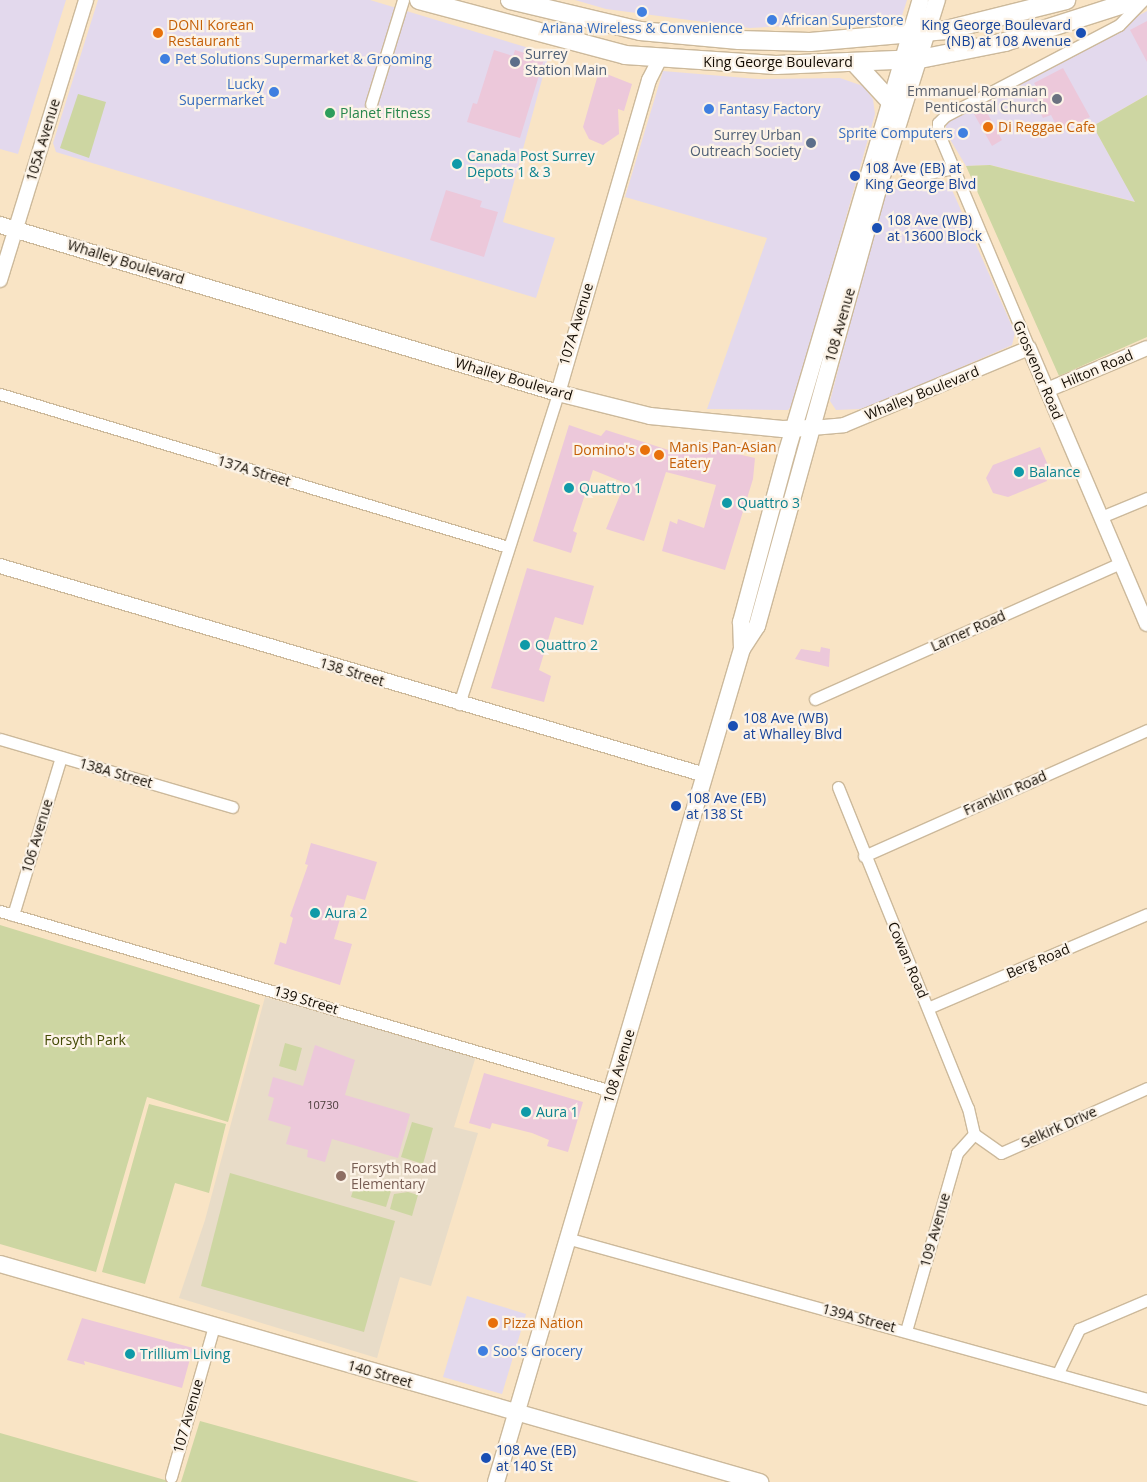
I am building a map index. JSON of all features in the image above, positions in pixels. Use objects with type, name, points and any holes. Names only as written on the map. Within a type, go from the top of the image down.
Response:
[{"type":"main road","name":"King George Boulevard","points":[[419,0],[566,41],[659,60],[855,63],[911,59],[1014,40],[1136,0]]},
{"type":"main road","name":"King George Boulevard","points":[[510,0],[606,26],[739,40],[810,42],[919,34],[1066,0]]},
{"type":"main road","name":"108 Avenue","points":[[919,34],[921,0]]},
{"type":"main road","name":"108 Avenue","points":[[496,1482],[515,1413],[570,1239],[611,1091],[742,649],[757,626],[878,189],[911,59],[919,34],[937,0]]},
{"type":"main road","name":"108 Avenue","points":[[742,649],[741,622],[794,429],[889,100],[911,59]]},
{"type":"main road","points":[[855,63],[889,100]]},
{"type":"main road","name":"Whalley Boulevard","points":[[8,227],[558,393],[650,416],[794,429],[812,428]]},
{"type":"main road","name":"140 Street","points":[[0,1264],[760,1482]]},
{"type":"street","name":"105A Avenue","points":[[0,280],[8,227],[86,0]]},
{"type":"street","points":[[371,104],[403,0]]},
{"type":"street","name":"Grosvenor Road","points":[[1143,0],[1119,25],[945,116],[938,132],[1147,624]]},
{"type":"street","name":"107A Avenue","points":[[459,704],[558,393],[649,80],[659,60]]},
{"type":"street","points":[[907,177],[922,176],[954,168]]},
{"type":"street","name":"Whalley Boulevard","points":[[812,428],[844,425],[1029,348]]},
{"type":"street","name":"Hilton Road","points":[[1047,390],[1147,348]]},
{"type":"street","name":"137A Street","points":[[0,394],[508,547]]},
{"type":"street","points":[[1101,517],[1147,498]]},
{"type":"street","name":"Larner Road","points":[[815,699],[1121,563]]},
{"type":"street","name":"138 Street","points":[[0,566],[459,704],[705,775]]},
{"type":"street","name":"Franklin Road","points":[[864,856],[1147,730]]},
{"type":"street","name":"138A Street","points":[[0,739],[232,807]]},
{"type":"street","name":"106 Avenue","points":[[13,915],[61,758]]},
{"type":"street","name":"Cowan Road","points":[[838,787],[864,856],[968,1108],[974,1134]]},
{"type":"street","name":"139 Street","points":[[0,911],[611,1091]]},
{"type":"street","name":"Berg Road","points":[[928,1008],[1147,914]]},
{"type":"street","name":"Selkirk Drive","points":[[974,1134],[1001,1152],[1147,1088]]},
{"type":"street","name":"109 Avenue","points":[[906,1331],[957,1153],[974,1134]]},
{"type":"street","name":"139A Street","points":[[570,1239],[1147,1399]]},
{"type":"street","points":[[1058,1373],[1079,1329],[1147,1300]]},
{"type":"street","name":"107 Avenue","points":[[171,1477],[214,1326]]},
{"type":"shaded area","points":[[0,0],[66,0],[18,154],[0,149]]},
{"type":"shaded area","points":[[98,0],[370,0],[549,54],[503,222],[555,238],[536,298],[56,152],[53,143]]},
{"type":"shaded area","points":[[575,0],[907,0],[901,19],[750,28],[606,9]]},
{"type":"shaded area","points":[[1147,11],[1147,95],[1093,126],[1136,202],[990,165],[966,166],[945,131],[948,118]]},
{"type":"shaded area","points":[[663,71],[758,79],[840,78],[863,86],[873,99],[875,114],[794,403],[788,410],[707,409],[767,238],[625,197]]},
{"type":"shaded area","points":[[936,180],[949,183],[1015,333],[1012,345],[882,402],[860,409],[836,410],[830,401],[882,199],[890,190]]},
{"type":"shaded area","name":"Forsyth Road Elementary","points":[[265,997],[476,1056],[454,1127],[478,1133],[431,1286],[400,1277],[377,1358],[179,1298],[205,1220]]},
{"type":"shaded area","points":[[467,1296],[526,1314],[502,1394],[443,1377]]},
{"type":"green space","points":[[78,94],[106,102],[89,158],[60,148]]},
{"type":"green space","points":[[1147,95],[1147,337],[1059,376],[966,166],[990,165],[1135,202],[1093,126]]},
{"type":"green space","name":"Forsyth Park","points":[[0,925],[260,1005],[228,1122],[147,1097],[96,1272],[0,1244]]},
{"type":"green space","points":[[285,1043],[302,1048],[296,1071],[279,1066]]},
{"type":"green space","points":[[149,1104],[226,1124],[209,1193],[175,1183],[145,1284],[102,1272]]},
{"type":"green space","points":[[412,1122],[433,1128],[423,1164],[401,1157]]},
{"type":"green space","points":[[230,1173],[395,1221],[364,1332],[201,1286]]},
{"type":"green space","points":[[356,1181],[391,1191],[386,1207],[351,1197]]},
{"type":"green space","points":[[408,1192],[418,1195],[412,1216],[390,1209],[394,1194]]},
{"type":"green space","points":[[200,1421],[419,1482],[181,1482]]},
{"type":"green space","points":[[0,1433],[172,1482],[0,1482]]},
{"type":"building","points":[[1147,21],[1147,62],[1130,30]]},
{"type":"building","points":[[494,50],[513,56],[515,50],[544,59],[520,138],[467,122],[473,103],[477,104]]},
{"type":"building","name":"Emmanuel Romanian Penticostal Church","points":[[1063,68],[1090,117],[1060,133],[1051,115],[1043,118],[1031,95],[1039,91],[1034,83]]},
{"type":"building","points":[[599,71],[632,84],[624,111],[618,109],[619,134],[603,145],[589,139],[583,127]]},
{"type":"building","name":"Di Reggae Cafe","points":[[985,109],[1002,140],[992,146],[974,114]]},
{"type":"building","points":[[446,190],[482,201],[480,207],[498,212],[484,257],[430,240]]},
{"type":"building","points":[[569,425],[601,436],[606,430],[681,454],[685,442],[755,458],[753,479],[725,570],[662,551],[670,521],[677,524],[678,519],[704,528],[716,485],[666,472],[644,541],[606,529],[625,483],[593,470],[573,531],[577,533],[571,553],[533,541]]},
{"type":"building","name":"Balance","points":[[1040,447],[1051,472],[1045,475],[1047,481],[1008,497],[993,493],[986,478],[993,465]]},
{"type":"building","name":"Quattro 2","points":[[527,568],[594,586],[583,625],[555,617],[539,670],[551,676],[544,702],[491,688]]},
{"type":"building","points":[[821,647],[830,649],[829,667],[795,659],[801,649],[820,652]]},
{"type":"building","name":"Aura 2","points":[[311,843],[377,862],[365,900],[347,895],[334,939],[352,944],[340,985],[274,964],[280,942],[286,944],[293,918],[290,916],[308,865],[305,864]]},
{"type":"building","name":"Forsyth Road Elementary","points":[[315,1045],[355,1060],[345,1095],[410,1114],[398,1158],[332,1139],[325,1162],[307,1157],[308,1150],[286,1144],[291,1127],[268,1120],[274,1098],[268,1096],[273,1077],[303,1086]]},
{"type":"building","name":"Aura 1","points":[[484,1073],[583,1102],[568,1152],[547,1146],[549,1140],[532,1133],[492,1123],[490,1129],[469,1123]]},
{"type":"building","name":"Trillium Living","points":[[82,1318],[193,1348],[182,1388],[84,1361],[85,1365],[67,1360]]},
{"type":"place","name":"Ariana Wireless & Convenience","points":[[642,12]]},
{"type":"place","name":"African Superstore","points":[[772,20]]},
{"type":"place","name":"DONI Korean Restaurant","points":[[158,33]]},
{"type":"place","name":"King George Boulevard (NB) at 108 Avenue","points":[[1081,33]]},
{"type":"place","name":"Pet Solutions Supermarket & Grooming","points":[[165,59]]},
{"type":"place","name":"Surrey Station Main","points":[[515,62]]},
{"type":"place","name":"Lucky Supermarket","points":[[274,92]]},
{"type":"place","name":"Emmanuel Romanian Penticostal Church","points":[[1057,99]]},
{"type":"place","name":"Fantasy Factory","points":[[709,109]]},
{"type":"place","name":"Planet Fitness","points":[[330,113]]},
{"type":"place","name":"Di Reggae Cafe","points":[[988,127]]},
{"type":"place","name":"Sprite Computers","points":[[963,133]]},
{"type":"place","name":"Surrey Urban Outreach Society","points":[[811,143]]},
{"type":"place","name":"Canada Post Surrey Depots 1 & 3","points":[[457,164]]},
{"type":"place","name":"108 Ave (EB) at King George Blvd","points":[[855,176]]},
{"type":"place","name":"108 Ave (WB) at 13600 Block","points":[[877,228]]},
{"type":"place","name":"Domino's","points":[[645,450]]},
{"type":"place","name":"Manis Pan-Asian Eatery","points":[[659,455]]},
{"type":"place","name":"Balance","points":[[1019,472]]},
{"type":"place","name":"Quattro 1","points":[[569,488]]},
{"type":"place","name":"Quattro 3","points":[[727,503]]},
{"type":"place","name":"Quattro 2","points":[[525,645]]},
{"type":"place","name":"108 Ave (WB) at Whalley Blvd","points":[[733,726]]},
{"type":"place","name":"108 Ave (EB) at 138 St","points":[[676,806]]},
{"type":"place","name":"Aura 2","points":[[315,913]]},
{"type":"place","name":"Aura 1","points":[[526,1112]]},
{"type":"place","name":"Forsyth Road Elementary","points":[[341,1176]]},
{"type":"place","name":"Pizza Nation","points":[[493,1323]]},
{"type":"place","name":"Soo's Grocery","points":[[483,1351]]},
{"type":"place","name":"Trillium Living","points":[[130,1354]]},
{"type":"place","name":"108 Ave (EB) at 140 St","points":[[486,1458]]}]
